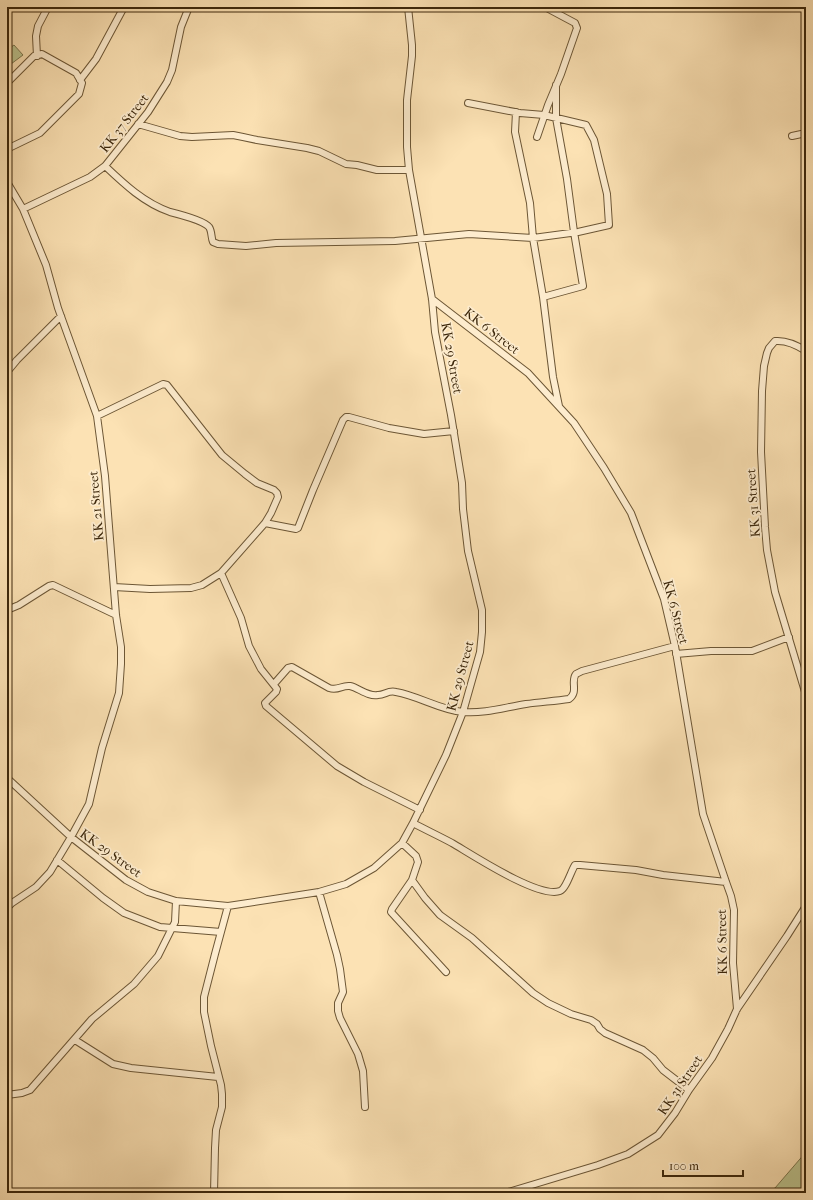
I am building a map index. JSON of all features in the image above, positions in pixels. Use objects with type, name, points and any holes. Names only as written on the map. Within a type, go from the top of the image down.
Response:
[{"type":"street","points":[[37,56],[36,36],[38,26],[48,7]]},
{"type":"street","points":[[80,80],[96,59],[124,7]]},
{"type":"street","name":"KK 37 Street","points":[[23,208],[90,177],[105,166],[148,112],[169,77],[181,27],[189,7]]},
{"type":"street","name":"KK 29 Street","points":[[7,778],[71,837],[126,880],[148,892],[176,901],[228,906],[319,892],[346,884],[374,868],[402,843],[420,810],[446,755],[463,712],[480,652],[482,610],[468,551],[463,510],[462,483],[454,431],[435,332],[432,299],[409,170],[407,147],[407,100],[412,56],[408,7]]},
{"type":"street","points":[[537,137],[544,115],[568,55],[577,26],[575,23],[545,7]]},
{"type":"street","points":[[7,83],[34,56],[42,54],[76,73],[82,83],[79,94],[40,133],[7,149]]},
{"type":"street","points":[[543,298],[583,286],[556,118],[556,85]]},
{"type":"street","points":[[105,166],[124,183],[155,206],[194,219],[207,226],[215,244],[246,246],[276,243],[372,242],[469,234],[532,238],[609,225],[607,194],[594,140],[586,124],[544,115],[516,112],[468,103]]},
{"type":"street","points":[[516,112],[515,132],[530,203],[532,238],[543,298],[553,377],[559,406]]},
{"type":"street","points":[[138,124],[180,136],[192,137],[233,135],[306,148],[319,151],[346,164],[378,170],[409,170]]},
{"type":"street","points":[[792,136],[806,133]]},
{"type":"street","name":"KK 21 Street","points":[[7,182],[23,208],[46,265],[61,316],[97,416],[105,476],[116,615],[121,647],[119,693],[102,748],[89,804],[50,872],[36,887],[7,908]]},
{"type":"street","name":"KK 6 Street","points":[[432,299],[528,373],[559,406],[578,429],[631,513],[664,600],[675,646],[703,814],[731,896],[734,910],[733,963],[737,1009]]},
{"type":"street","points":[[7,372],[61,316]]},
{"type":"street","name":"KK 31 Street","points":[[806,351],[792,343],[785,341],[775,341],[769,348],[764,366],[762,391],[761,452],[767,550],[775,592],[806,695]]},
{"type":"street","points":[[97,416],[163,384],[167,385],[222,455],[257,483],[274,490],[278,497],[265,523],[221,573],[202,585],[191,588],[150,589],[114,586]]},
{"type":"street","points":[[265,523],[296,529],[298,528],[340,427],[346,417],[389,428],[424,434],[454,431]]},
{"type":"street","points":[[221,573],[241,618],[249,646],[261,669],[277,689],[265,703],[268,709],[337,766],[364,782],[420,810]]},
{"type":"street","points":[[7,610],[19,605],[53,585],[116,615]]},
{"type":"street","points":[[676,654],[711,651],[752,651],[789,637]]},
{"type":"street","points":[[274,684],[288,668],[292,667],[335,690],[346,686],[378,696],[387,692],[394,692],[463,712],[486,711],[569,699],[574,693],[574,678],[576,674],[582,671],[675,646]]},
{"type":"street","points":[[413,823],[508,875],[541,890],[553,892],[560,891],[564,888],[575,866],[580,865],[636,870],[663,875],[726,882]]},
{"type":"street","points":[[402,843],[416,856],[418,862],[412,880],[391,912],[446,972]]},
{"type":"street","points":[[57,860],[103,898],[124,913],[160,927],[221,932]]},
{"type":"street","points":[[412,880],[440,914],[472,938],[532,993],[548,1003],[571,1014],[592,1020],[605,1033],[643,1050],[653,1058],[663,1070],[689,1090]]},
{"type":"street","points":[[319,892],[340,969],[343,992],[338,1003],[338,1011],[358,1054],[363,1071],[365,1107]]},
{"type":"street","points":[[7,1095],[22,1093],[30,1090],[92,1019],[134,984],[158,956],[173,928],[175,922],[176,901]]},
{"type":"street","points":[[214,1193],[216,1130],[222,1107],[222,1094],[211,1046],[204,998],[228,906]]},
{"type":"street","name":"KK 31 Street","points":[[505,1193],[598,1165],[628,1154],[658,1135],[675,1113],[689,1090],[712,1058],[737,1009],[806,906]]},
{"type":"street","points":[[75,1040],[113,1064],[131,1068],[218,1076]]},
{"type":"green space","points":[[14,45],[23,55],[7,67],[7,50]]},
{"type":"green space","points":[[806,1152],[806,1193],[766,1193],[775,1188]]}]
